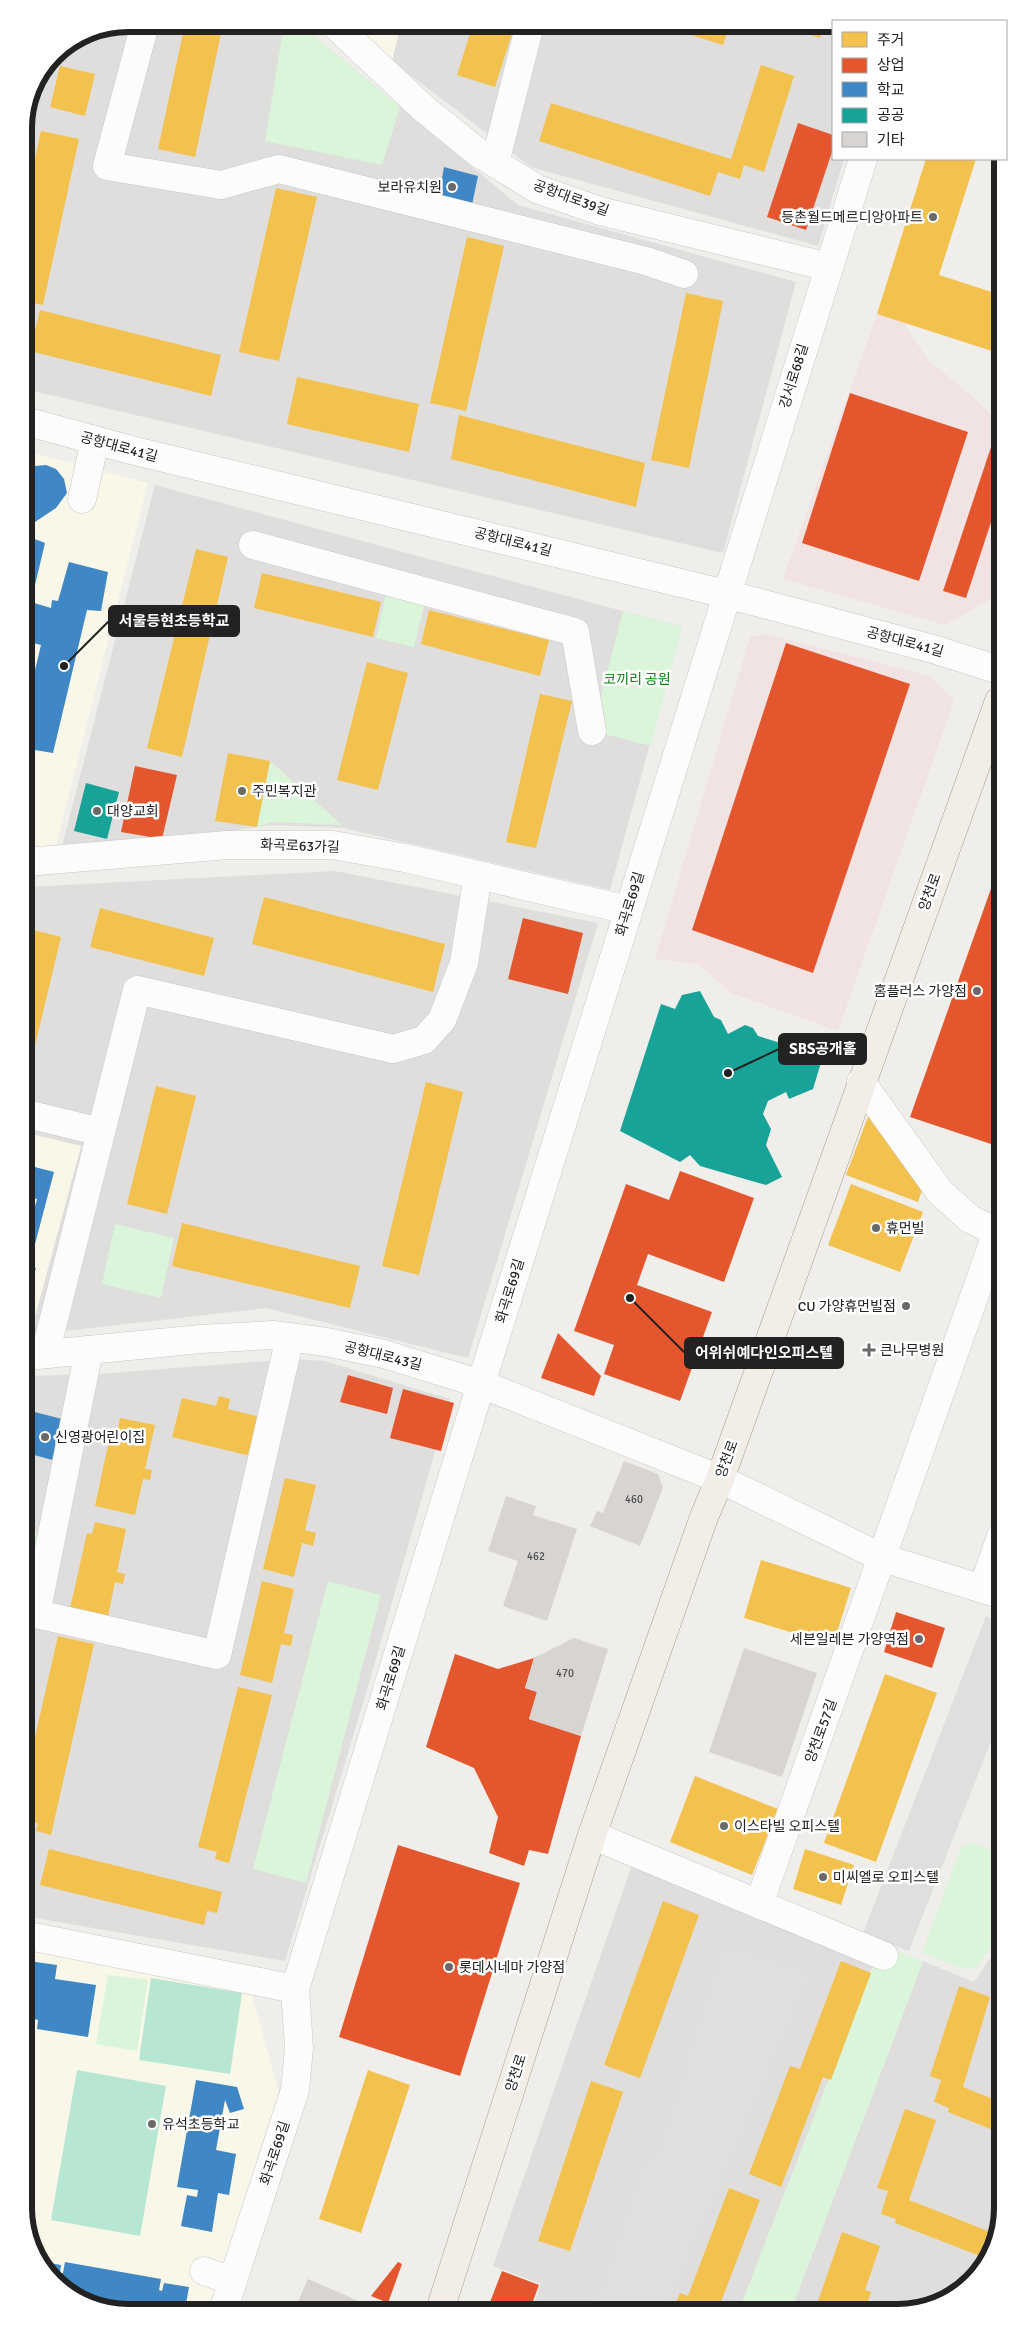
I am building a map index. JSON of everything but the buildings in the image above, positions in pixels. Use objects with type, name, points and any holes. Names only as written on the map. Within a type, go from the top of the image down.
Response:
[{"type":"main road","name":"양천로","points":[[442,2303],[592,1835],[701,1526],[720,1479],[994,715]]},
{"type":"street","points":[[143,33],[107,166],[221,186],[279,169],[646,261],[684,274]]},
{"type":"street","name":"공항대로39길","points":[[344,33],[423,108],[480,154],[537,189],[600,211],[829,267]]},
{"type":"street","points":[[495,163],[528,33]]},
{"type":"street","name":"강서로68길","points":[[726,594],[863,160]]},
{"type":"street","name":"공항대로41길","points":[[33,423],[95,440],[726,594],[933,649],[994,668]]},
{"type":"street","points":[[82,499],[95,440]]},
{"type":"street","points":[[253,545],[575,632],[592,731]]},
{"type":"street","name":"화곡로69길","points":[[226,2303],[296,2090],[299,2048],[296,1989],[726,594]]},
{"type":"street","name":"화곡로63가길","points":[[33,861],[227,845],[333,844],[628,910]]},
{"type":"street","points":[[36,1355],[101,1132],[136,990],[393,1049],[424,1040],[442,1020],[464,962],[478,875]]},
{"type":"street","points":[[861,1082],[940,1192],[970,1219],[994,1231]]},
{"type":"street","points":[[33,1116],[101,1132]]},
{"type":"street","name":"양천로57길","points":[[759,1904],[994,1247]]},
{"type":"street","name":"공항대로43길","points":[[36,1355],[201,1339],[272,1335],[384,1354],[481,1384],[720,1479]]},
{"type":"street","points":[[32,1613],[217,1654],[290,1337]]},
{"type":"street","points":[[32,1612],[89,1350]]},
{"type":"street","points":[[720,1479],[883,1558],[992,1591]]},
{"type":"street","points":[[592,1835],[884,1956]]},
{"type":"street","points":[[32,1937],[296,1989]]},
{"type":"street","points":[[204,2271],[233,2281]]},
{"type":"shaded area","points":[[311,33],[518,205],[796,282],[723,553],[33,391],[33,122],[34,110],[42,86],[52,70],[65,56],[81,45],[110,34]]},
{"type":"shaded area","points":[[362,33],[399,33],[392,61]]},
{"type":"shaded area","points":[[399,33],[832,33],[832,160],[844,160],[818,246],[531,167],[392,61]]},
{"type":"shaded area","points":[[877,314],[902,321],[928,360],[994,417],[994,597],[945,625],[783,579]]},
{"type":"shaded area","points":[[33,453],[148,483],[54,854],[33,849]]},
{"type":"shaded area","points":[[155,485],[682,627],[610,890],[343,828],[272,825],[60,854]]},
{"type":"shaded area","points":[[767,634],[930,676],[954,701],[838,1031],[731,993],[698,964],[655,959],[750,637]]},
{"type":"shaded area","points":[[335,871],[598,923],[468,1358],[266,1308],[32,1335],[32,1326],[81,1146],[33,1134],[33,887]]},
{"type":"shaded area","points":[[33,1134],[81,1146],[32,1326]]},
{"type":"shaded area","points":[[293,1359],[324,1361],[450,1399],[367,1690],[285,1961],[32,1918],[32,1376],[98,1374]]},
{"type":"shaded area","points":[[986,1616],[994,1619],[994,1733],[909,1951],[863,1933]]},
{"type":"shaded area","points":[[633,1862],[876,1958],[742,2304],[534,2304],[541,2284],[493,2266]]},
{"type":"shaded area","points":[[725,1945],[811,1973],[668,2304],[597,2304],[644,2159],[657,2156]]},
{"type":"shaded area","name":"유석초등학교","points":[[32,1951],[250,1987],[279,2093],[211,2303],[110,2302],[81,2291],[70,2284],[52,2266],[42,2250],[33,2220],[32,2207]]},
{"type":"shaded area","points":[[994,1952],[994,2214],[993,2226],[985,2250],[975,2266],[962,2280],[941,2294],[917,2302],[898,2304],[794,2304],[923,1961],[974,1982]]},
{"type":"green space","points":[[283,33],[311,33],[400,107],[382,165],[265,141]]},
{"type":"green space","points":[[386,594],[425,603],[414,647],[376,638]]},
{"type":"green space","name":"코끼리 공원","points":[[623,611],[682,627],[651,746],[592,731]]},
{"type":"green space","points":[[270,761],[342,825],[273,822],[257,827]]},
{"type":"green space","points":[[115,1224],[174,1238],[161,1298],[102,1284]]},
{"type":"green space","points":[[32,1532],[42,1534],[32,1571]]},
{"type":"green space","points":[[328,1581],[381,1595],[306,1883],[253,1869]]},
{"type":"green space","points":[[972,1843],[994,1851],[994,1943],[975,1969],[959,1967],[922,1953],[961,1847]]},
{"type":"green space","points":[[896,1951],[923,1961],[794,2304],[742,2304],[876,1958]]},
{"type":"green space","points":[[108,1975],[148,1980],[137,2051],[96,2044]]},
{"type":"green space","points":[[151,1978],[242,1993],[230,2074],[139,2060]]},
{"type":"green space","points":[[77,2070],[166,2086],[140,2236],[51,2220]]},
{"type":"place","name":"보라유치원","points":[[452,187]]},
{"type":"place","name":"등촌월드메르디앙아파트","points":[[933,217]]},
{"type":"place","name":"서울등현초등학교","points":[[64,666]]},
{"type":"place","name":"주민복지관","points":[[242,791]]},
{"type":"place","name":"대양교회","points":[[97,811]]},
{"type":"place","name":"홈플러스 가양점","points":[[977,991]]},
{"type":"place","name":"SBS공개홀","points":[[728,1073]]},
{"type":"place","name":"휴먼빌","points":[[876,1228]]},
{"type":"place","name":"어위쉬예다인오피스텔","points":[[630,1298]]},
{"type":"place","name":"CU 가양휴먼빌점","points":[[906,1306]]},
{"type":"place","name":"큰나무병원","points":[[869,1350]]},
{"type":"place","name":"신영광어린이집","points":[[45,1437]]},
{"type":"place","name":"세븐일레븐 가양역점","points":[[919,1639]]},
{"type":"place","name":"이스타빌 오피스텔","points":[[724,1826]]},
{"type":"place","name":"미씨엘로 오피스텔","points":[[823,1877]]},
{"type":"place","name":"롯데시네마 가양점","points":[[449,1967]]},
{"type":"place","name":"유석초등학교","points":[[152,2124]]}]
